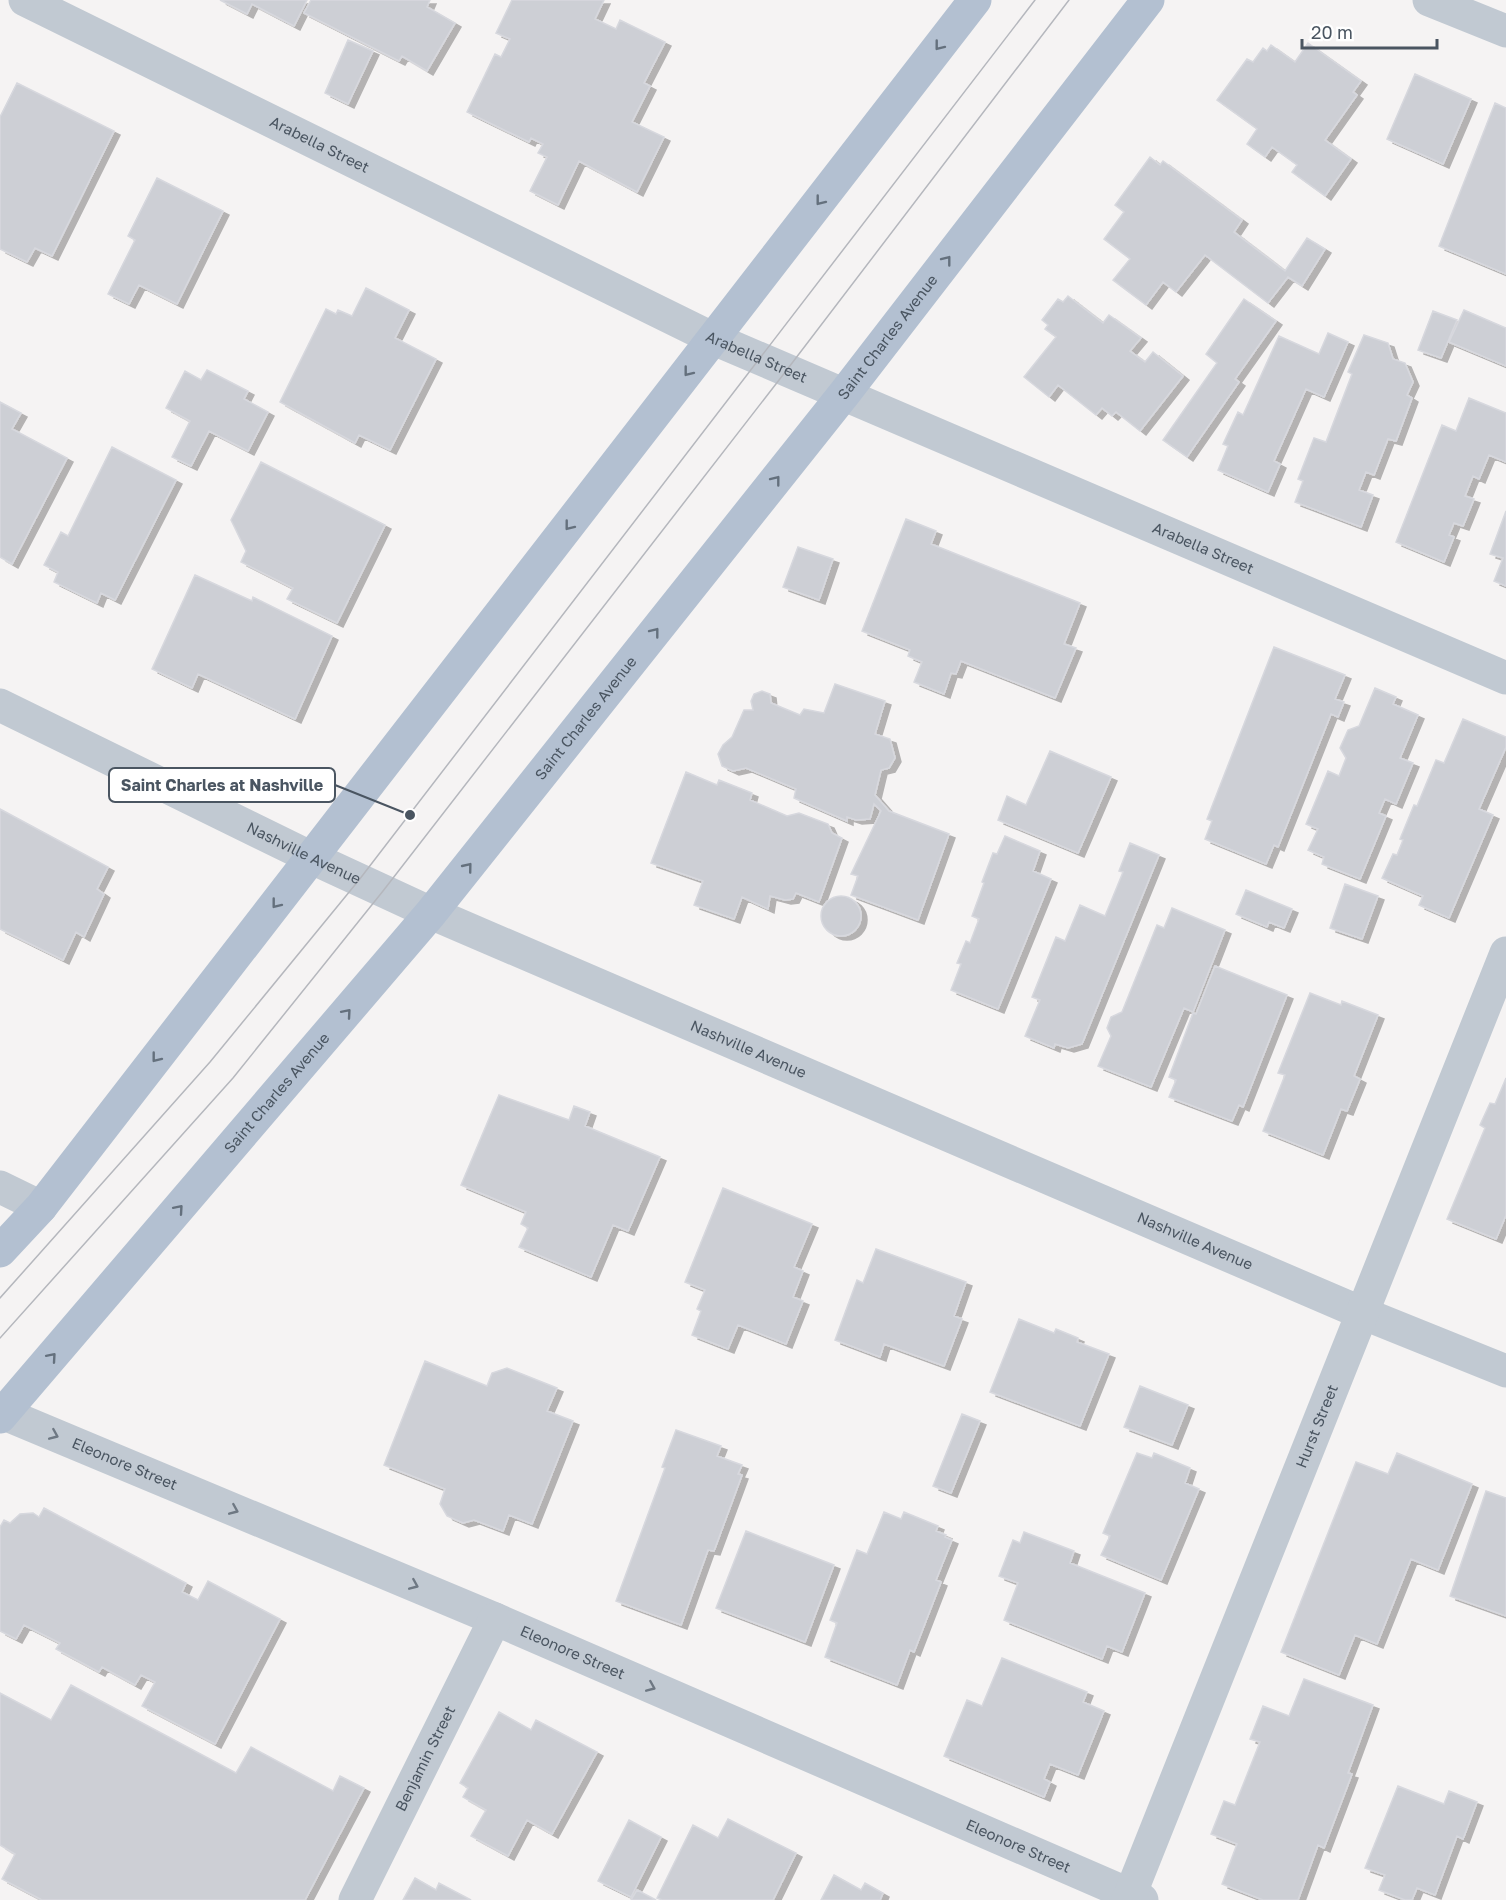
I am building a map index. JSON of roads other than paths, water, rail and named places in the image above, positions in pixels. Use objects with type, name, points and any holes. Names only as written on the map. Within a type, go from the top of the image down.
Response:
[{"type":"main road","points":[[0,1251],[40,1207],[975,0]]},
{"type":"main road","name":"Saint Charles Avenue","points":[[1,1414],[431,913],[844,394],[1148,0]]},
{"type":"street","name":"Arabella Street","points":[[25,0],[714,339],[1506,678]]},
{"type":"street","points":[[1429,0],[1506,31]]},
{"type":"street","name":"Nashville Avenue","points":[[0,705],[312,858],[431,913],[1362,1313],[1506,1371]]},
{"type":"street","name":"Hurst Street","points":[[1134,1898],[1362,1313],[1506,953]]},
{"type":"street","points":[[0,1187],[40,1207]]},
{"type":"street","name":"Eleonore Street","points":[[1,1414],[495,1619],[1134,1898]]},
{"type":"street","name":"Benjamin Street","points":[[355,1900],[495,1619]]},
{"type":"tram line","points":[[0,1298],[210,1062],[359,880],[1035,0]]},
{"type":"tram line","points":[[0,1338],[233,1078],[383,891],[786,371],[1069,0]]},
{"type":"place","name":"Saint Charles at Nashville","points":[[410,815]]}]
